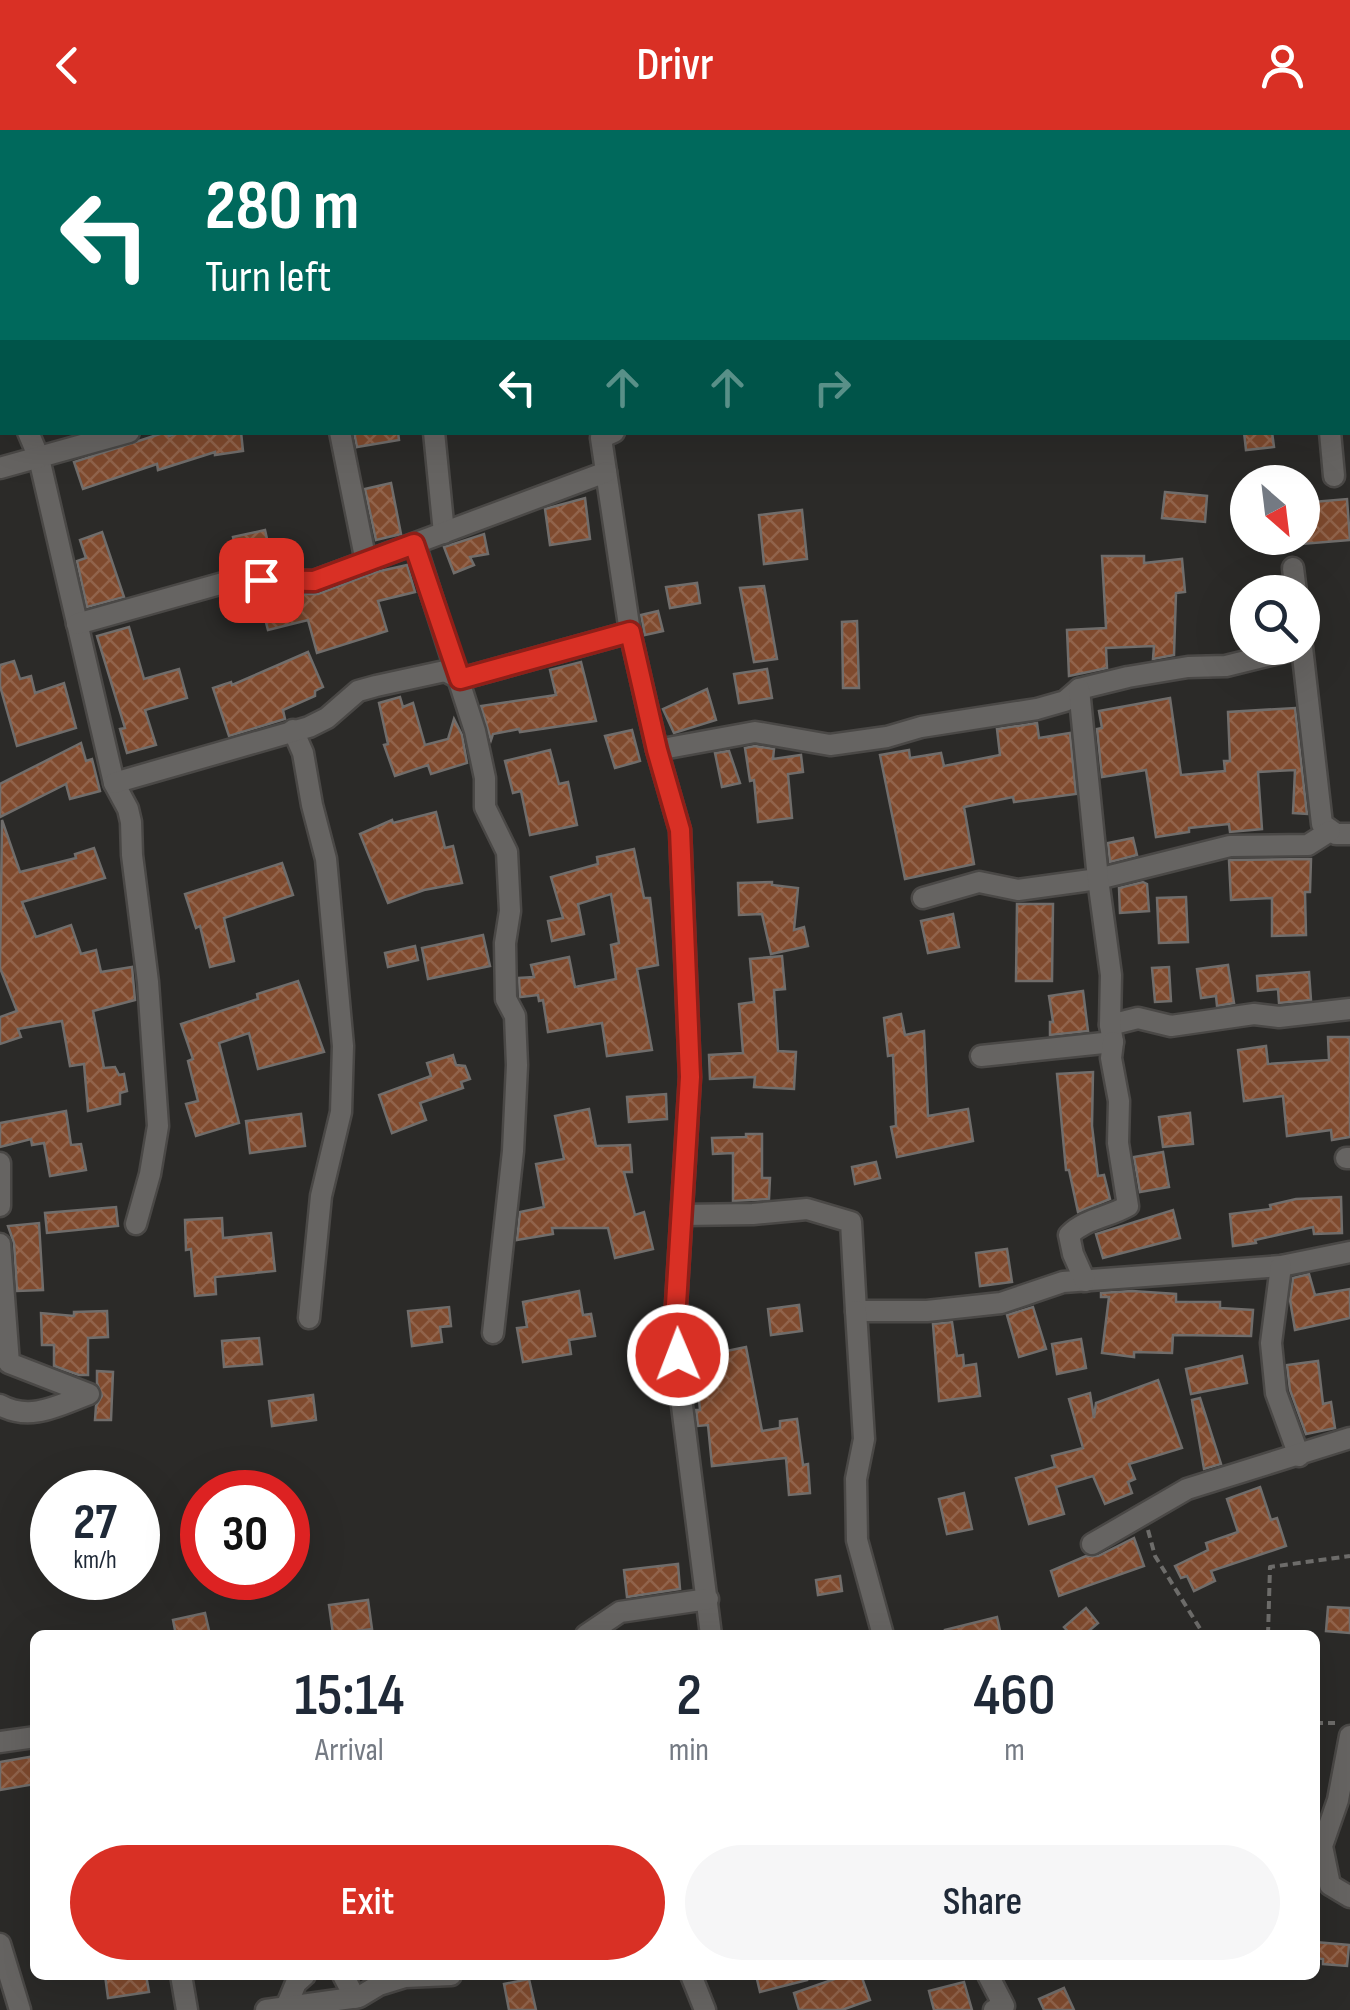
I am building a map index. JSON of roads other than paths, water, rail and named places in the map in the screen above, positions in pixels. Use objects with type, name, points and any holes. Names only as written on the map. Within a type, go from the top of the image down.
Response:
[{"type":"street","points":[[29,435],[39,458],[114,783],[131,822],[158,1126],[136,1224]]},
{"type":"street","points":[[0,468],[120,435]]},
{"type":"street","points":[[341,435],[366,562]]},
{"type":"street","points":[[434,435],[444,533]]},
{"type":"street","points":[[604,435],[630,632],[680,830],[690,1077],[675,1321],[711,1630]]},
{"type":"street","points":[[1330,435],[1334,476]]},
{"type":"street","points":[[77,624],[234,580],[314,581],[606,472]]},
{"type":"street","points":[[414,544],[460,679],[485,778],[485,807],[508,852],[506,999],[515,1016],[517,1065],[513,1150],[492,1332]]},
{"type":"street","points":[[1293,568],[1294,575]]},
{"type":"street","points":[[114,783],[327,718],[358,691],[446,672],[460,679],[630,632]]},
{"type":"street","points":[[657,750],[755,732],[830,745],[887,737],[1037,709],[1065,701],[1079,688],[1188,666],[1230,665]]},
{"type":"street","points":[[1303,665],[1322,824],[1340,833]]},
{"type":"street","points":[[1079,688],[1111,975],[1111,1058],[1120,1102],[1118,1143],[1128,1206],[1112,1215],[1083,1222],[1068,1235],[1085,1281]]},
{"type":"street","points":[[293,730],[303,754],[326,859],[343,1046],[341,1112],[320,1196],[309,1318]]},
{"type":"street","points":[[923,898],[979,882],[1018,890],[1098,879],[1230,846],[1308,846],[1340,833]]},
{"type":"street","points":[[981,1056],[1112,1034],[1138,1018],[1171,1026],[1254,1014],[1279,1017],[1350,1009]]},
{"type":"street","points":[[0,1163],[0,1206]]},
{"type":"street","points":[[683,1215],[808,1209],[851,1222],[864,1438],[856,1479],[857,1540],[882,1630]]},
{"type":"street","points":[[0,1244],[9,1363],[90,1394],[33,1414],[14,1412],[0,1405]]},
{"type":"street","points":[[856,1311],[927,1311],[1001,1303],[1063,1282],[1282,1266],[1350,1252]]},
{"type":"street","points":[[1282,1266],[1271,1343],[1276,1393],[1299,1456]]},
{"type":"street","points":[[1092,1544],[1187,1488],[1350,1438]]},
{"type":"street","points":[[593,1630],[620,1612],[708,1600]]},
{"type":"street","points":[[1344,1730],[1338,1800],[1322,1846],[1330,1885],[1350,1897]]},
{"type":"street","points":[[0,1742],[30,1737]]},
{"type":"street","points":[[0,1944],[20,2010]]},
{"type":"street","points":[[182,1980],[187,2010]]},
{"type":"street","points":[[276,2008],[299,1980]]},
{"type":"street","points":[[346,1980],[355,1998]]},
{"type":"street","points":[[276,2008],[355,1998],[392,1980]]},
{"type":"street","points":[[693,1980],[705,2010]]},
{"type":"street","points":[[991,1980],[1004,2006],[994,2010]]}]
